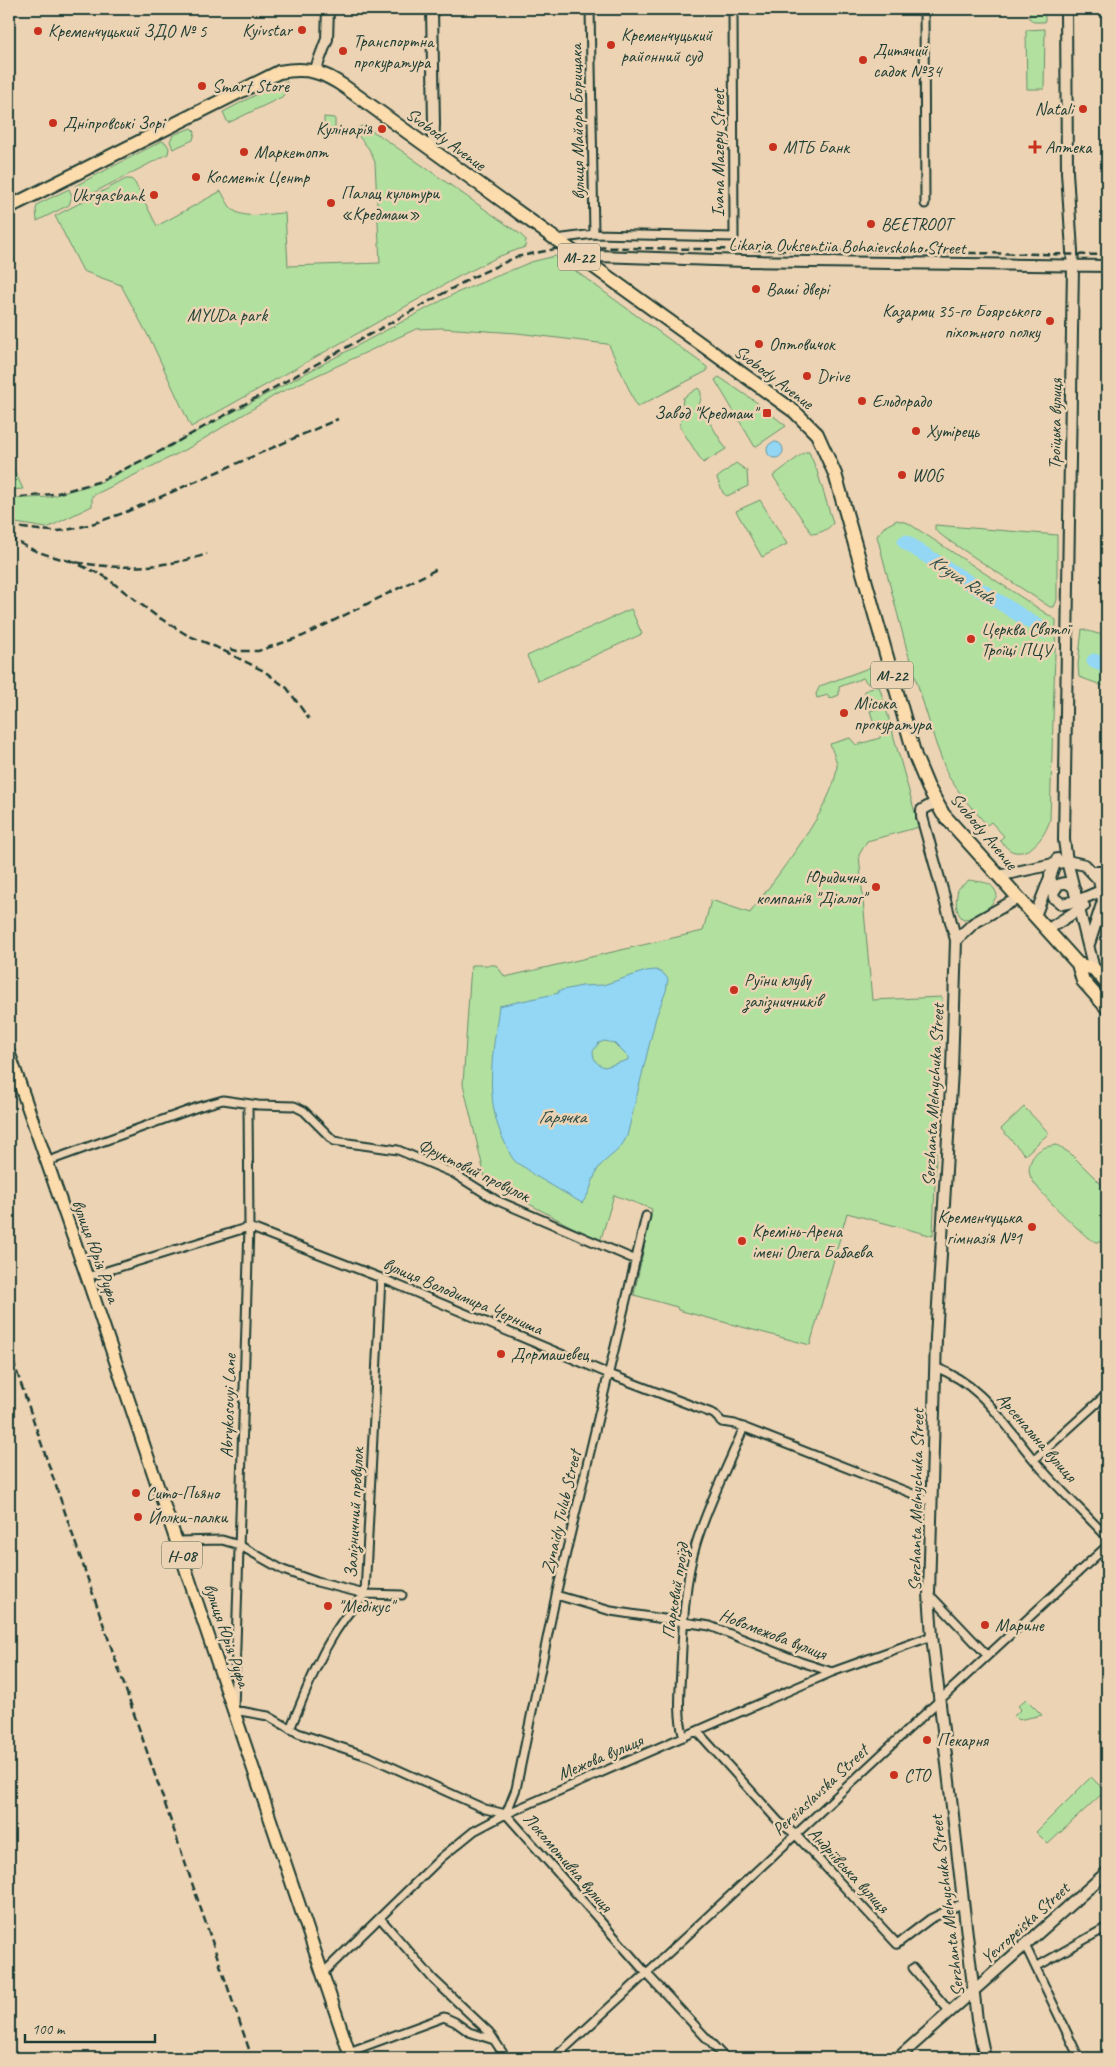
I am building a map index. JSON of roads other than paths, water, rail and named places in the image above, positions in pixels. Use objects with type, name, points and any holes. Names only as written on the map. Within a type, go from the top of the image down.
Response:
[{"type":"highway","name":"М-22","points":[[9,207],[279,72],[298,69],[315,71]]},
{"type":"highway","name":"Svobody Avenue","points":[[315,71],[338,82],[795,412],[816,434],[835,474],[915,756],[928,787],[943,814],[1078,964],[1083,981],[1107,1008]]},
{"type":"highway","points":[[1078,964],[1094,969],[1107,984]]},
{"type":"main road","name":"вулиця Юрія Руфа","points":[[9,1053],[87,1276],[350,2055]]},
{"type":"street","points":[[315,71],[327,39],[328,9]]},
{"type":"street","points":[[432,9],[433,151]]},
{"type":"street","name":"вулиця Майора Борищака","points":[[590,9],[594,234]]},
{"type":"street","name":"Ivana Mazepy Street","points":[[594,234],[734,238],[733,9]]},
{"type":"street","points":[[924,9],[925,204]]},
{"type":"street","name":"Троїцька вулиця","points":[[1064,840],[1073,267],[1066,172],[1066,9]]},
{"type":"street","points":[[555,239],[594,234]]},
{"type":"street","name":"Likaria Ovksentiia Bohaievskoho Street","points":[[590,265],[598,256],[754,261],[1107,266]]},
{"type":"street","name":"Serzhanta Melnychuka Street","points":[[936,802],[922,810],[922,817],[956,940],[952,1070],[935,1367],[929,1594],[932,1636],[974,1991],[984,2058]]},
{"type":"street","points":[[1064,840],[1075,902],[1094,969]]},
{"type":"street","points":[[1035,916],[1064,840]]},
{"type":"street","points":[[998,876],[1067,861],[1079,863],[1093,872],[1105,888],[1103,901],[1089,941],[1089,952]]},
{"type":"street","points":[[1093,872],[1107,872]]},
{"type":"street","points":[[1050,874],[1056,901],[1062,904],[1075,902],[1105,888]]},
{"type":"street","points":[[1054,891],[1058,885],[1065,883],[1072,886],[1075,902]]},
{"type":"street","points":[[956,940],[974,923],[1018,898]]},
{"type":"street","points":[[1047,930],[1075,902]]},
{"type":"street","name":"Фруктовий провулок","points":[[46,1162],[198,1107],[223,1100],[248,1104],[294,1106],[304,1111],[334,1141],[398,1150],[453,1173],[496,1200],[636,1260]]},
{"type":"street","name":"Abrykosovyi Lane","points":[[234,1710],[249,1227],[248,1104]]},
{"type":"street","name":"Zynaidy Tulub Street","points":[[506,1814],[516,1789],[556,1596],[646,1216]]},
{"type":"street","points":[[87,1276],[249,1227]]},
{"type":"street","name":"вулиця Володимира Черниша","points":[[249,1227],[381,1278],[609,1374],[714,1414],[722,1422],[744,1427],[931,1501]]},
{"type":"street","name":"Залізничний провулок","points":[[290,1729],[319,1661],[347,1612],[365,1594],[381,1278]]},
{"type":"street","name":"Арсенальна вулиця","points":[[935,1367],[952,1374],[971,1386],[992,1405],[1034,1460],[1107,1537]]},
{"type":"street","points":[[1034,1460],[1107,1394]]},
{"type":"street","name":"Парковий проїзд","points":[[684,1737],[680,1725],[679,1710],[683,1622],[688,1585],[696,1544],[744,1427]]},
{"type":"street","points":[[177,1541],[222,1540],[239,1544],[283,1570],[317,1582],[365,1594],[402,1595]]},
{"type":"street","name":"Pereiaslavska Street","points":[[554,2058],[647,1974],[987,1655],[1107,1546]]},
{"type":"street","points":[[929,1594],[987,1655]]},
{"type":"street","name":"Новомежова вулиця","points":[[556,1596],[611,1611],[710,1626],[801,1662],[832,1672]]},
{"type":"street","name":"Межова вулиця","points":[[322,1974],[442,1857],[474,1832],[506,1814],[832,1672],[932,1636]]},
{"type":"street","name":"Локомотивна вулиця","points":[[234,1710],[268,1716],[298,1733],[370,1757],[485,1809],[506,1814],[647,1974],[725,2058]]},
{"type":"street","name":"Андріївська вулиця","points":[[697,1731],[780,1822],[795,1834],[897,1944],[930,1919],[964,1903]]},
{"type":"street","name":"Yevropeiska Street","points":[[898,2058],[1107,1872]]},
{"type":"street","points":[[380,1918],[433,1979],[472,2015],[494,2040],[506,2058]]},
{"type":"street","points":[[1036,1967],[1107,1927]]},
{"type":"street","points":[[1026,1945],[1079,2058]]},
{"type":"street","points":[[913,1968],[950,2012]]},
{"type":"street","points":[[350,2055],[444,2017],[469,2032],[494,2040]]},
{"type":"water","points":[[775,442],[783,450],[775,458],[767,450]]},
{"type":"water","name":"Гарячка","points":[[656,970],[664,974],[668,979],[666,991],[656,1017],[627,1136],[618,1150],[600,1166],[582,1203],[532,1174],[516,1162],[511,1156],[498,1127],[494,1110],[491,1076],[499,1006],[582,986],[603,985],[646,971]],"holes":[[[604,1041],[614,1043],[628,1057],[628,1060],[605,1067],[596,1062],[593,1051],[599,1043]]]},
{"type":"waterway","name":"Kryva Ruda","points":[[905,542],[1045,631]]},
{"type":"waterway","name":"Kryva Ruda","points":[[1094,661],[1107,666]]},
{"type":"railway","points":[[9,498],[54,494],[98,482],[157,453],[471,278],[516,257],[565,247],[1107,255]]},
{"type":"railway","points":[[9,526],[55,531],[82,527],[126,512],[338,419]]},
{"type":"railway","points":[[9,537],[36,551],[56,558],[122,567],[165,564],[207,554]]},
{"type":"railway","points":[[69,560],[104,576],[155,615],[187,635],[264,671],[287,688],[309,719]]},
{"type":"railway","points":[[230,649],[258,651],[303,636],[437,569]]},
{"type":"railway","points":[[9,1349],[252,2058]]},
{"type":"place","name":"Kyivstar","points":[[302,30]]},
{"type":"place","name":"Кременчуцький ЗДО № 5","points":[[38,31]]},
{"type":"place","name":"Кременчуцький районний суд","points":[[611,45]]},
{"type":"place","name":"Транспортна прокуратура","points":[[343,51]]},
{"type":"place","name":"Дитячий садок №34","points":[[863,60]]},
{"type":"place","name":"Smart Store","points":[[202,86]]},
{"type":"place","name":"Natali","points":[[1083,109]]},
{"type":"place","name":"Дніпровські Зорі","points":[[53,123]]},
{"type":"place","name":"Кулінарія","points":[[382,129]]},
{"type":"place","name":"МТБ Банк","points":[[773,147]]},
{"type":"place","name":"Аптека","points":[[1035,147]]},
{"type":"place","name":"Маркетопт","points":[[244,152]]},
{"type":"place","name":"Косметік Центр","points":[[196,177]]},
{"type":"place","name":"Ukrgasbank","points":[[154,195]]},
{"type":"place","name":"Палац культури «Кредмаш»","points":[[331,203]]},
{"type":"place","name":"BEETROOT","points":[[871,224]]},
{"type":"place","name":"Ваші двері","points":[[756,289]]},
{"type":"place","name":"Казарми 35-го Боярського піхотного полку","points":[[1050,321]]},
{"type":"place","name":"Оптовичок","points":[[759,344]]},
{"type":"place","name":"Drive","points":[[807,376]]},
{"type":"place","name":"Ельдорадо","points":[[862,401]]},
{"type":"place","name":"Завод \"Кредмаш\"","points":[[767,413]]},
{"type":"place","name":"Хутірець","points":[[916,431]]},
{"type":"place","name":"WOG","points":[[902,475]]},
{"type":"place","name":"Церква Святої Троїці ПЦУ","points":[[971,639]]},
{"type":"place","name":"Міська прокуратура","points":[[844,713]]},
{"type":"place","name":"Юридична компанія \"Діалог\"","points":[[876,887]]},
{"type":"place","name":"Руїни клубу залізничників","points":[[734,990]]},
{"type":"place","name":"Кременчуцька гімназія №1","points":[[1032,1227]]},
{"type":"place","name":"Кремінь-Арена імені Олега Бабаєва","points":[[742,1241]]},
{"type":"place","name":"Дормашевец","points":[[501,1354]]},
{"type":"place","name":"Сито-Пьяно","points":[[136,1493]]},
{"type":"place","name":"Йолки-палки","points":[[138,1517]]},
{"type":"place","name":"\"Медікус\"","points":[[328,1606]]},
{"type":"place","name":"Марине","points":[[985,1625]]},
{"type":"place","name":"Пекарня","points":[[927,1740]]},
{"type":"place","name":"СТО","points":[[894,1775]]},
{"type":"park label","name":"MYUDa park","points":[[227,315]]}]
